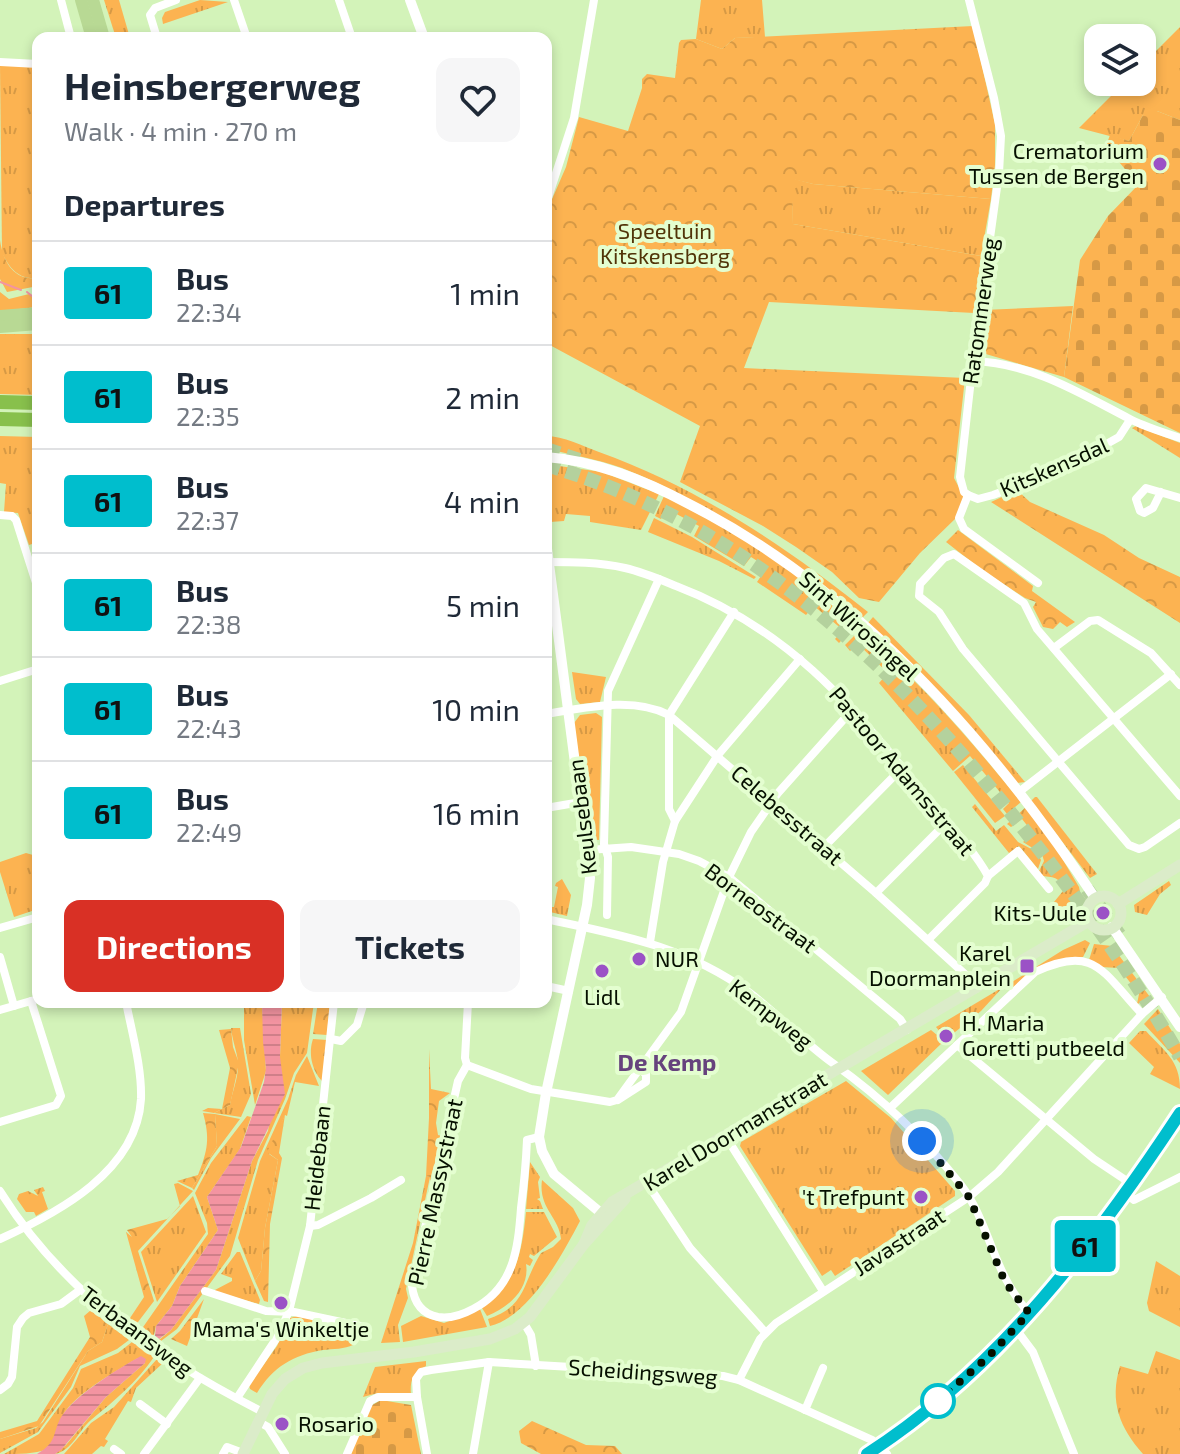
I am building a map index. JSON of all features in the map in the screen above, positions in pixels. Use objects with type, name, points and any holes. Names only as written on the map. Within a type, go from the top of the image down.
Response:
[{"type":"highway","points":[[0,402],[32,403]]},
{"type":"highway","points":[[0,419],[32,420]]},
{"type":"main road","points":[[81,0],[90,32]]},
{"type":"main road","points":[[93,0],[102,32]]},
{"type":"main road","points":[[0,316],[32,313]]},
{"type":"main road","points":[[0,327],[32,324]]},
{"type":"main road","points":[[1118,904],[1180,865]]},
{"type":"main road","points":[[1108,896],[1118,904],[1120,917],[1112,927],[1100,929],[1089,921],[1087,908],[1095,898],[1108,896]]},
{"type":"main road","points":[[841,1068],[1089,921]]},
{"type":"main road","name":"Karel Doormanstraat","points":[[243,1454],[272,1394],[285,1379],[303,1368],[498,1337],[524,1323],[612,1202],[841,1068]]},
{"type":"street","points":[[61,0],[69,32]]},
{"type":"street","points":[[156,32],[150,15],[155,8],[176,0]]},
{"type":"street","points":[[234,0],[245,32]]},
{"type":"street","points":[[339,0],[350,32]]},
{"type":"street","points":[[410,0],[422,32]]},
{"type":"street","points":[[552,188],[574,118],[594,0]]},
{"type":"street","name":"Ratommerweg","points":[[969,0],[1001,136],[999,173],[960,477],[964,492],[968,495],[959,518],[964,529],[1038,583]]},
{"type":"street","points":[[0,62],[32,64]]},
{"type":"street","name":"Kitskensdal","points":[[973,361],[990,362],[1058,380],[1130,420],[1180,438]]},
{"type":"street","name":"Kitskensdal","points":[[968,495],[978,499],[993,495],[1060,470],[1119,437],[1130,420]]},
{"type":"street","name":"Sint Wirosingel","points":[[552,458],[606,468],[643,481],[707,513],[787,562],[823,590],[901,660],[977,742],[1019,792],[1095,898]]},
{"type":"street","points":[[1161,492],[1180,498]]},
{"type":"street","points":[[0,515],[12,516],[16,520],[32,568]]},
{"type":"street","points":[[27,551],[32,549]]},
{"type":"street","points":[[1180,796],[1037,629],[1024,603],[954,554],[944,558],[920,584],[917,592],[922,599],[939,612],[963,649],[1133,848],[1145,847],[1180,823]]},
{"type":"street","name":"Pastoor Adamsstraat","points":[[552,562],[622,567],[659,579],[734,612],[769,634],[853,709],[987,878]]},
{"type":"street","name":"Keulsebaan","points":[[607,915],[608,691],[659,579]]},
{"type":"street","name":"Keulsebaan","points":[[431,1315],[447,1318],[473,1309],[491,1297],[507,1277],[519,1241],[527,1140],[539,1137],[589,891],[588,850],[552,591]]},
{"type":"street","points":[[675,821],[669,809],[669,715],[734,612]]},
{"type":"street","points":[[1054,648],[1090,621],[1098,620],[1151,653],[1180,685]]},
{"type":"street","points":[[650,942],[666,852],[675,821],[718,755],[800,659]]},
{"type":"street","points":[[0,681],[32,671]]},
{"type":"street","points":[[1019,792],[1171,674]]},
{"type":"street","name":"Celebesstraat","points":[[552,713],[638,705],[669,715],[876,893],[967,976],[976,989]]},
{"type":"street","points":[[617,1100],[681,1012],[729,877],[751,832],[771,802],[853,709]]},
{"type":"street","points":[[824,847],[902,768]]},
{"type":"street","points":[[552,807],[581,802]]},
{"type":"street","points":[[876,893],[946,823]]},
{"type":"street","name":"Borneostraat","points":[[588,850],[631,847],[666,852],[699,861],[729,877],[900,1019],[907,1030]]},
{"type":"street","points":[[928,940],[987,878],[1018,851],[1049,889]]},
{"type":"street","points":[[0,928],[32,919]]},
{"type":"street","name":"Kempweg","points":[[552,920],[650,942],[700,963],[750,993],[890,1108],[969,1197],[1005,1282],[1029,1313]]},
{"type":"street","points":[[1112,927],[1180,1027]]},
{"type":"street","points":[[0,957],[14,1006]]},
{"type":"street","points":[[890,1108],[1035,972],[1067,959],[1085,961],[1100,969],[1142,1014]]},
{"type":"street","points":[[552,987],[569,991]]},
{"type":"street","name":"Javastraat","points":[[739,1380],[752,1350],[765,1332],[969,1197],[998,1172],[1142,1014],[1162,997]]},
{"type":"street","points":[[0,1010],[32,1001]]},
{"type":"street","points":[[0,1122],[56,1105],[60,1101],[37,1008]]},
{"type":"street","points":[[0,1239],[25,1228],[78,1196],[110,1169],[134,1132],[141,1099],[127,1008]]},
{"type":"street","name":"Heidebaan","points":[[237,1398],[278,1336],[289,1311],[310,1226],[334,1008]]},
{"type":"street","points":[[331,1039],[341,1041],[357,1025],[362,1008]]},
{"type":"street","points":[[468,1008],[467,1065],[546,1093],[610,1102],[627,1096],[646,1082],[646,1074],[639,1069]]},
{"type":"street","points":[[957,1045],[1130,1189],[1134,1200],[1180,1177]]},
{"type":"street","name":"Pierre Massystraat","points":[[431,1315],[418,1304],[412,1286],[443,1139],[458,1081],[467,1065]]},
{"type":"street","points":[[867,1454],[884,1450],[962,1381],[1029,1313],[1130,1189],[1180,1113]]},
{"type":"street","points":[[539,1137],[542,1151],[554,1174],[604,1215]]},
{"type":"street","points":[[726,1137],[823,1291]]},
{"type":"street","points":[[310,1226],[318,1225],[401,1180]]},
{"type":"street","points":[[647,1183],[690,1248],[765,1332]]},
{"type":"street","name":"Terbaansweg","points":[[0,1191],[25,1228],[80,1290],[135,1335],[200,1378],[237,1398],[261,1417]]},
{"type":"street","points":[[0,1390],[12,1377],[17,1327],[23,1318],[29,1313],[61,1304],[80,1290]]},
{"type":"street","points":[[205,1291],[266,1311],[289,1311],[360,1326]]},
{"type":"street","name":"Scheidingsweg","points":[[524,1323],[531,1335],[536,1366]]},
{"type":"street","points":[[1015,1328],[1033,1352],[1074,1454]]},
{"type":"street","points":[[473,1454],[489,1362]]},
{"type":"street","name":"Scheidingsweg","points":[[417,1397],[416,1379],[421,1372],[489,1362],[723,1376],[739,1380],[805,1410],[884,1450]]},
{"type":"street","points":[[805,1410],[823,1368]]},
{"type":"street","points":[[144,1454],[200,1378]]},
{"type":"street","points":[[347,1454],[370,1401],[378,1397],[417,1397],[427,1454]]},
{"type":"street","points":[[140,1404],[167,1424]]},
{"type":"street","points":[[261,1417],[285,1454]]},
{"type":"street","points":[[223,1454],[227,1447],[243,1454]]},
{"type":"green space","points":[[104,0],[119,0],[128,32],[114,32]]},
{"type":"green space","points":[[200,0],[228,2],[163,24],[165,12]]},
{"type":"green space","points":[[701,0],[762,0],[765,37],[735,38],[722,49],[696,39]]},
{"type":"green space","name":"Speeltuin Kitskensberg","points":[[973,26],[995,124],[991,199],[813,184],[792,179],[793,224],[981,256],[974,313],[769,302],[744,368],[965,378],[954,478],[964,497],[956,518],[920,553],[879,602],[859,598],[832,572],[796,547],[680,482],[700,426],[552,346],[552,199],[566,167],[579,117],[628,131],[642,79],[647,74],[675,78],[681,40],[696,39],[722,49],[735,38]]},
{"type":"green space","points":[[1180,27],[1180,120],[1157,111],[1143,115],[1129,141],[1079,128],[1111,96],[1156,96],[1156,51]]},
{"type":"green space","points":[[0,65],[32,67],[32,278],[16,272],[2,253]]},
{"type":"green space","points":[[1148,111],[1157,111],[1180,120],[1180,433],[1064,377],[1080,260],[1108,216],[1138,185],[1106,146],[1110,135],[1129,141]]},
{"type":"green space","points":[[791,178],[813,184],[991,199],[981,256],[793,224]]},
{"type":"green space","points":[[0,240],[11,268],[22,276],[32,278],[32,287],[7,292],[0,279]]},
{"type":"green space","points":[[0,292],[9,299],[32,296],[32,308],[0,311]]},
{"type":"green space","points":[[1073,306],[1064,377],[979,352],[983,310]]},
{"type":"green space","points":[[0,334],[32,334],[32,395],[0,394]]},
{"type":"green space","points":[[1136,426],[1180,443],[1180,458],[1132,428]]},
{"type":"green space","points":[[0,436],[32,437],[32,544],[29,545],[18,513],[4,512],[6,484],[0,483]]},
{"type":"green space","points":[[552,436],[636,467],[706,501],[773,542],[868,612],[862,618],[777,553],[718,515],[655,482],[604,462],[552,449]]},
{"type":"green space","points":[[552,465],[602,472],[659,494],[641,530],[590,522],[590,516],[566,514],[564,521],[552,522]]},
{"type":"green space","points":[[1017,490],[1030,502],[1104,535],[1139,558],[1180,577],[1180,623],[991,502]]},
{"type":"green space","points":[[664,496],[715,523],[789,570],[854,627],[839,643],[835,639],[843,630],[814,606],[806,615],[757,582],[767,567],[751,557],[744,566],[694,536],[699,526],[667,509],[661,519],[655,516]]},
{"type":"green space","points":[[654,518],[692,537],[756,577],[754,579],[648,532]]},
{"type":"green space","points":[[958,530],[1075,622],[1067,627],[1060,622],[1053,629],[1043,627],[1033,607],[1036,602],[982,570],[946,542]]},
{"type":"green space","points":[[873,617],[969,715],[1025,782],[1017,783],[868,623]]},
{"type":"green space","points":[[859,631],[924,691],[1021,802],[1007,814],[1003,809],[1009,803],[970,756],[953,771],[879,683],[888,673],[858,644],[850,651],[845,645]]},
{"type":"green space","points":[[572,672],[606,677],[600,702],[580,704],[576,699]]},
{"type":"green space","points":[[596,713],[602,717],[599,840],[590,839],[574,723],[580,715]]},
{"type":"green space","points":[[963,765],[1005,816],[995,823],[954,772]]},
{"type":"green space","points":[[1035,797],[1097,874],[1090,878],[1031,801]]},
{"type":"green space","points":[[975,804],[996,831],[1004,825],[1018,842],[1037,852],[1041,860],[1038,869],[1019,846],[1009,853],[972,807]]},
{"type":"green space","points":[[1026,807],[1050,838],[1079,887],[1071,914],[1066,918],[1054,902],[1063,891],[1061,883],[1042,876],[1039,871],[1044,861],[1042,854],[1023,842],[1033,833],[1022,819],[1011,827],[1007,824]]},
{"type":"green space","points":[[26,853],[32,855],[32,911],[14,917],[0,872],[0,862]]},
{"type":"green space","points":[[562,879],[571,895],[567,916],[552,912],[558,887],[556,883]]},
{"type":"green space","points":[[1169,881],[1171,885],[1160,894],[1147,915],[1135,912],[1134,905]]},
{"type":"green space","points":[[1085,940],[1090,943],[1083,957],[1053,962],[1011,989],[1007,985],[1063,950]]},
{"type":"green space","points":[[1094,944],[1112,946],[1150,997],[1149,1000],[1137,1004],[1139,994],[1119,968],[1101,967],[1089,960]]},
{"type":"green space","points":[[1003,987],[981,1011],[949,1037],[944,1037],[936,1027]]},
{"type":"green space","points":[[244,1008],[262,1008],[266,1071],[255,1105],[244,1040]]},
{"type":"green space","points":[[282,1008],[313,1008],[307,1053],[294,1073],[258,1160],[230,1256],[177,1329],[161,1341],[216,1270],[252,1161],[268,1131],[280,1057]]},
{"type":"green space","points":[[317,1008],[329,1008],[327,1035],[313,1034]]},
{"type":"green space","points":[[1158,1009],[1180,1044],[1180,1063],[1144,1024]]},
{"type":"green space","points":[[231,1028],[240,1028],[251,1094],[241,1117],[214,1113],[230,1105],[237,1076],[238,1062]]},
{"type":"green space","points":[[231,1029],[239,1063],[230,1105],[222,1109],[230,1068],[219,1030]]},
{"type":"green space","points":[[931,1030],[944,1041],[888,1095],[861,1071]]},
{"type":"green space","points":[[1140,1031],[1146,1031],[1170,1057],[1177,1071],[1180,1089],[1150,1074],[1154,1067],[1129,1043]]},
{"type":"green space","points":[[313,1039],[327,1040],[322,1081],[312,1062]]},
{"type":"green space","points":[[429,1049],[431,1089],[450,1093],[439,1101],[436,1123],[438,1135],[442,1136],[430,1181],[430,1177],[426,1176]]},
{"type":"green space","points":[[307,1056],[319,1086],[295,1082],[287,1116],[269,1154],[278,1160],[265,1228],[261,1271],[255,1281],[238,1238],[260,1161],[296,1075]]},
{"type":"green space","points":[[846,1081],[891,1118],[955,1191],[955,1196],[835,1276],[831,1270],[822,1276],[740,1146],[741,1142]]},
{"type":"green space","points":[[208,1108],[222,1109],[214,1113],[202,1111]]},
{"type":"green space","points":[[203,1113],[215,1114],[217,1146],[192,1188],[177,1181],[198,1175],[206,1151],[207,1130]]},
{"type":"green space","points":[[215,1114],[240,1119],[211,1158],[194,1190],[192,1188],[217,1146]]},
{"type":"green space","points":[[285,1115],[279,1153],[282,1158],[270,1224],[268,1302],[264,1301],[255,1281],[261,1271],[265,1228],[278,1160],[267,1152]]},
{"type":"green space","points":[[247,1116],[251,1117],[240,1149],[207,1197],[218,1230],[180,1286],[172,1306],[156,1326],[153,1339],[141,1330],[208,1234],[195,1193],[211,1163]]},
{"type":"green space","points":[[530,1162],[540,1177],[540,1198],[537,1199],[543,1209],[526,1209]]},
{"type":"green space","points":[[426,1176],[430,1177],[406,1289],[408,1298],[398,1325],[400,1342],[381,1343],[413,1243]]},
{"type":"green space","points":[[542,1180],[573,1208],[580,1221],[554,1267],[531,1298],[518,1311],[490,1326],[488,1319],[501,1314],[517,1300],[541,1253],[561,1239],[543,1198]]},
{"type":"green space","points":[[178,1183],[193,1191],[180,1205],[174,1184]]},
{"type":"green space","points":[[43,1187],[48,1209],[36,1216],[34,1212],[26,1212],[17,1199],[19,1194],[28,1191],[38,1196],[34,1190]]},
{"type":"green space","points":[[193,1196],[206,1232],[157,1302],[141,1252]]},
{"type":"green space","points":[[526,1212],[544,1212],[557,1237],[534,1256],[530,1254],[533,1260],[530,1266],[526,1264],[525,1281],[517,1296],[487,1316],[482,1308],[503,1288],[516,1265]]},
{"type":"green space","points":[[171,1215],[138,1251],[154,1301],[135,1326],[128,1321],[144,1297],[126,1232],[132,1237],[127,1230],[167,1219]]},
{"type":"green space","points":[[240,1252],[259,1304],[213,1291],[232,1281],[232,1278],[221,1274]]},
{"type":"green space","points":[[1156,1261],[1180,1276],[1180,1327],[1149,1311],[1147,1303]]},
{"type":"green space","points":[[204,1299],[187,1346],[171,1339],[180,1331]]},
{"type":"green space","points":[[480,1309],[487,1327],[403,1342],[401,1326],[421,1316],[444,1323]]},
{"type":"green space","points":[[91,1310],[108,1324],[102,1342],[88,1351],[39,1426],[0,1439],[0,1432],[37,1421],[90,1337],[84,1316]]},
{"type":"green space","points":[[297,1316],[350,1328],[353,1330],[353,1345],[312,1352],[293,1359],[277,1369],[257,1393],[250,1389],[249,1385],[277,1346],[290,1318]]},
{"type":"green space","points":[[108,1324],[129,1340],[80,1366],[71,1387],[38,1432],[0,1453],[0,1439],[36,1428],[43,1422],[88,1351],[102,1342]]},
{"type":"green space","points":[[132,1342],[154,1357],[133,1383],[87,1424],[66,1449],[55,1454],[106,1397],[145,1363],[138,1358],[77,1399],[63,1415],[47,1449],[4,1454],[39,1434],[73,1388],[81,1369],[118,1353]]},
{"type":"green space","points":[[1156,1351],[1180,1360],[1180,1454],[1143,1454],[1128,1434],[1116,1403],[1120,1366],[1148,1374]]},
{"type":"green space","points":[[157,1359],[163,1363],[136,1388],[131,1402],[128,1401],[105,1439],[108,1441],[104,1447],[92,1454],[64,1454],[91,1423],[114,1407]]},
{"type":"green space","points":[[426,1361],[426,1366],[413,1377],[411,1394],[378,1393],[363,1397],[375,1367]]},
{"type":"green space","points":[[381,1400],[411,1405],[421,1454],[351,1454],[369,1407]]},
{"type":"green space","points":[[532,1421],[586,1445],[615,1446],[622,1454],[541,1454],[521,1443],[519,1431]]},
{"type":"shaded area","points":[[262,1008],[282,1008],[280,1057],[285,1094],[252,1161],[216,1270],[171,1330],[159,1339],[155,1336],[156,1326],[172,1306],[180,1286],[218,1230],[207,1197],[241,1147],[264,1082]]},
{"type":"shaded area","points":[[141,1356],[146,1359],[145,1363],[106,1397],[61,1450],[55,1454],[37,1454],[52,1440],[60,1419],[79,1397]]},
{"type":"waterway","points":[[0,282],[21,290]]},
{"type":"waterway","points":[[27,292],[32,296]]},
{"type":"tunnel","points":[[552,451],[579,460]]},
{"type":"tunnel","points":[[552,467],[619,491],[688,524],[752,563],[812,608],[869,657],[973,767],[1043,854],[1125,968],[1180,1057]]},
{"type":"tunnel","points":[[1087,889],[1121,937]]},
{"type":"bus line","name":"61","points":[[867,1454],[896,1436],[962,1381],[1039,1303],[1133,1185],[1180,1113]]},
{"type":"place","name":"Crematorium Tussen de Bergen","points":[[1160,164]]},
{"type":"place","name":"Kits-Uule","points":[[1103,913]]},
{"type":"place","name":"NUR","points":[[639,959]]},
{"type":"place","name":"Karel Doormanplein","points":[[1027,966]]},
{"type":"place","name":"Lidl","points":[[602,971]]},
{"type":"place","name":"H. Maria Goretti putbeeld","points":[[946,1036]]},
{"type":"place","name":"'t Trefpunt","points":[[921,1197]]},
{"type":"place","name":"Mama's Winkeltje","points":[[281,1303]]},
{"type":"place","name":"Rosario","points":[[282,1424]]},
{"type":"district","name":"De Kemp","points":[[667,1063]]},
{"type":"route","points":[[922,1141],[969,1197],[1005,1282],[1029,1313],[988,1357],[938,1401]]}]
